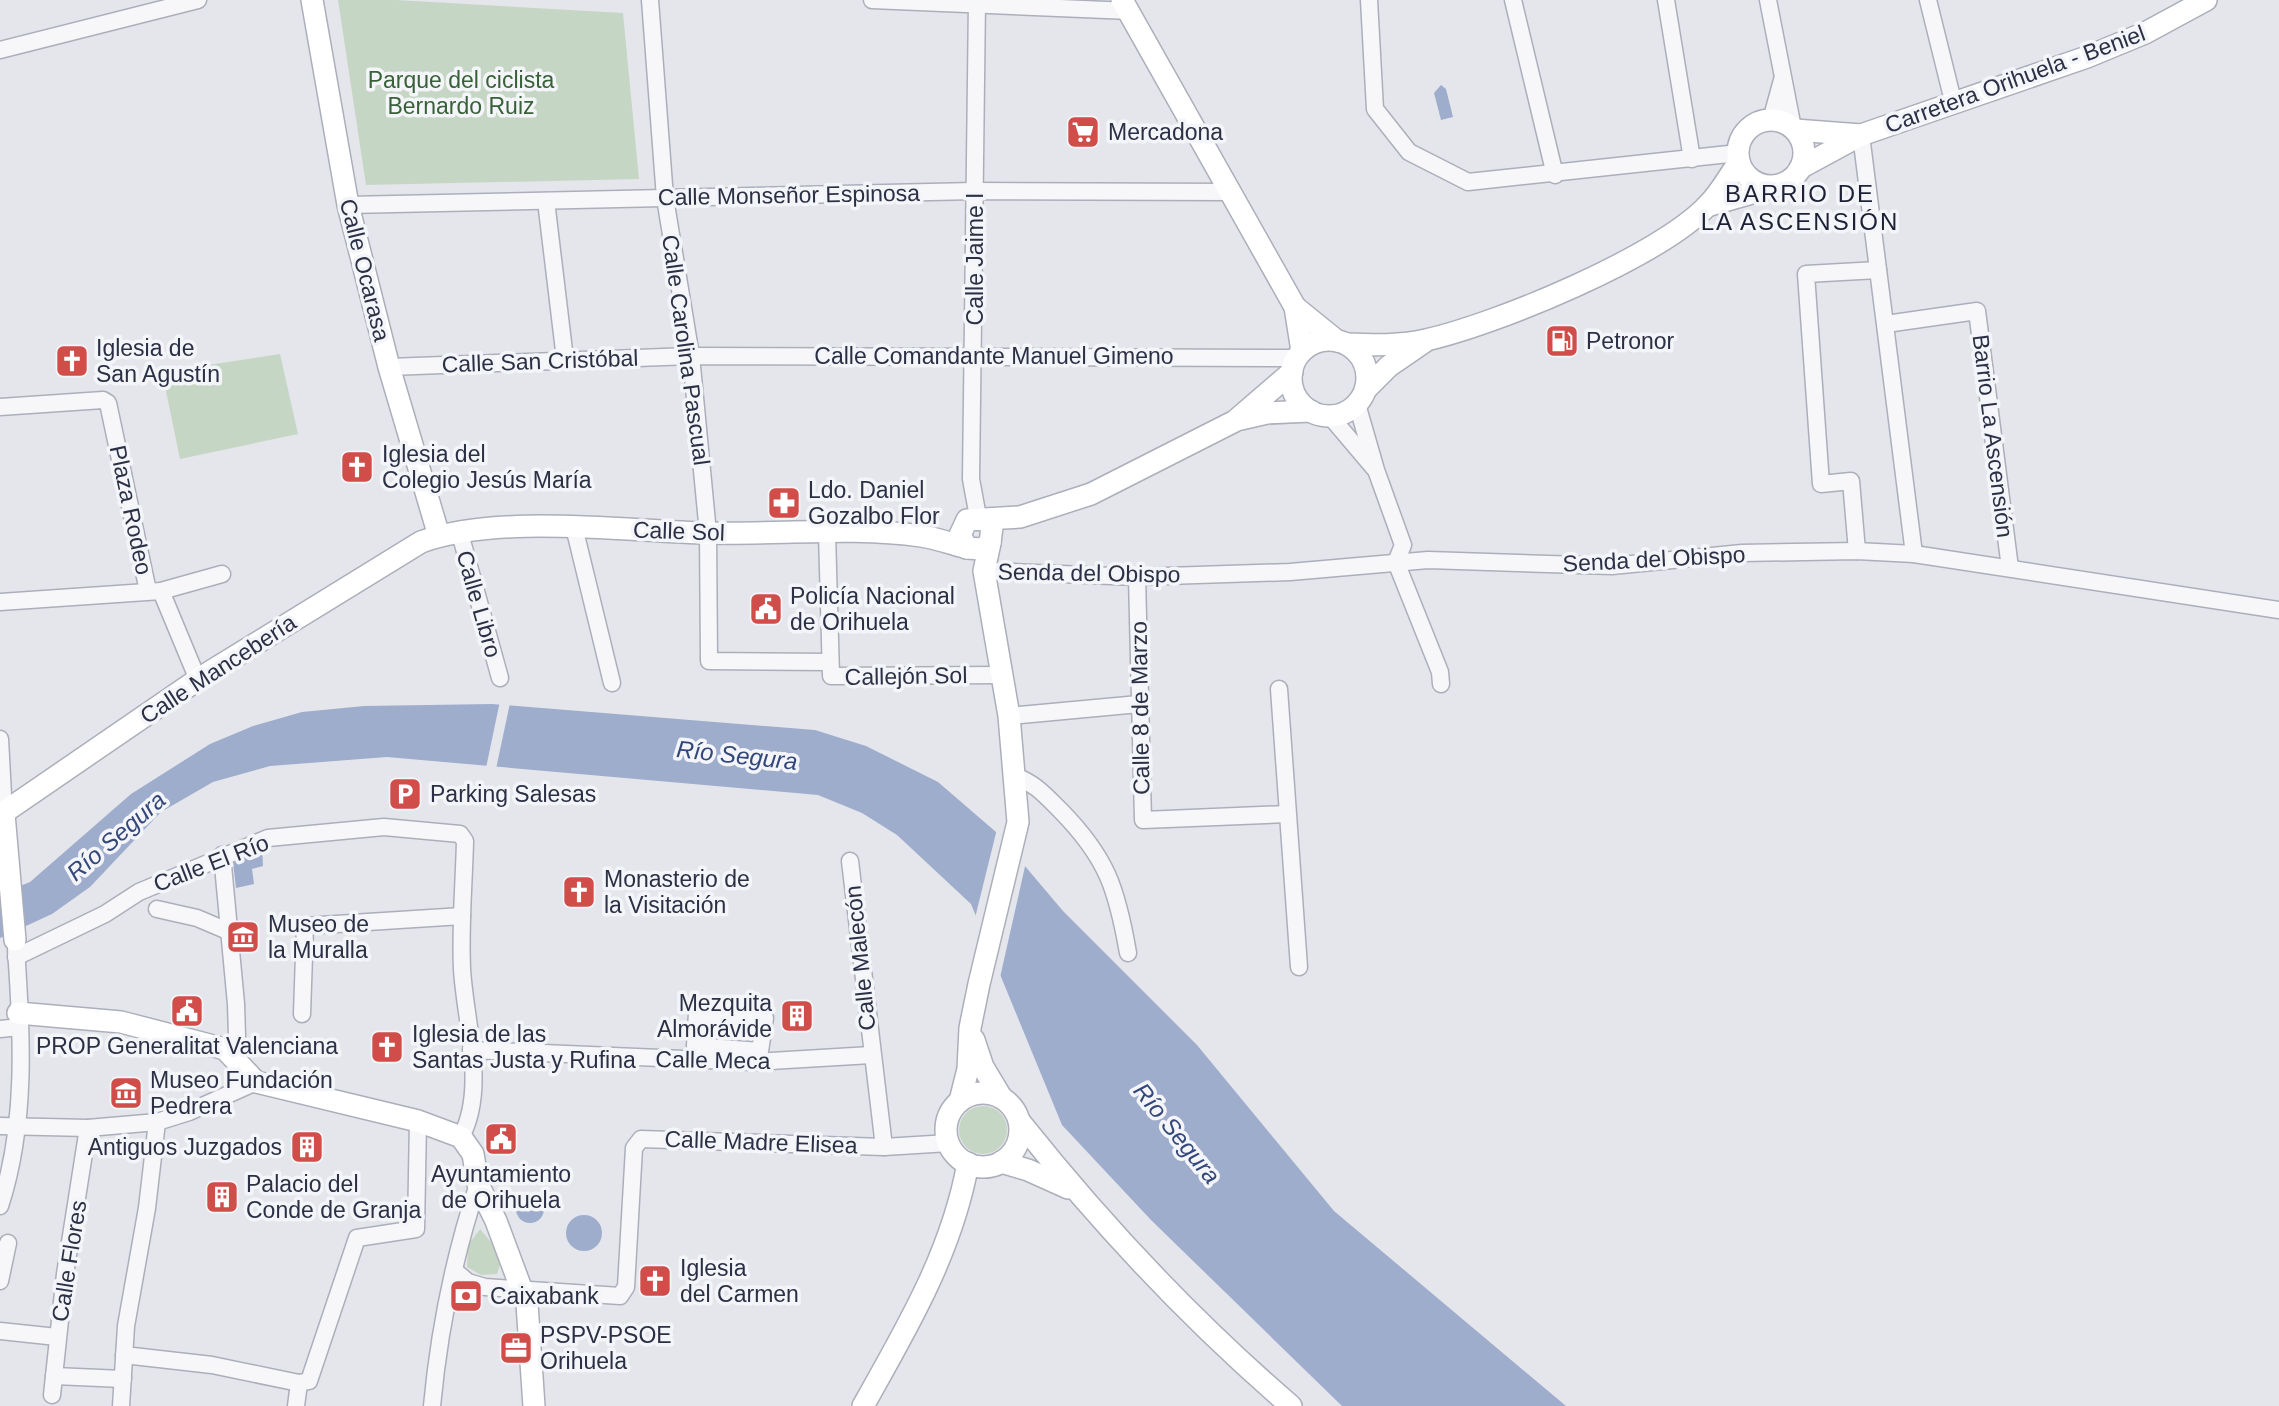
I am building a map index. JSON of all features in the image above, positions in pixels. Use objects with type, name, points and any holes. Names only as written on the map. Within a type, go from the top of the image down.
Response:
[{"type":"street","points":[[0,50],[198,0]]},
{"type":"street","name":"Calle Ocarasa","points":[[312,0],[348,205],[389,367],[449,533]]},
{"type":"street","name":"Calle Carolina Pascual","points":[[650,0],[665,198],[691,356],[708,533],[709,661],[830,662]]},
{"type":"street","points":[[872,0],[1126,5],[1295,307],[1356,350],[1366,368],[1361,397],[1376,470],[1403,545],[1396,562],[1440,672],[1441,684]]},
{"type":"street","points":[[1370,0],[1375,109],[1409,152],[1468,182],[1692,159],[1738,157]]},
{"type":"street","points":[[1513,0],[1555,175]]},
{"type":"street","points":[[1666,0],[1692,159]]},
{"type":"street","points":[[1235,421],[1314,343],[1380,345],[1425,341],[1502,315],[1592,277],[1653,246],[1707,206],[1781,184],[1800,168],[1804,148],[1794,129],[1768,0]]},
{"type":"street","points":[[1928,0],[1954,105]]},
{"type":"street","name":"Carretera Orihuela - Beniel","points":[[1800,168],[1861,135],[1954,105],[2145,33],[2206,0]]},
{"type":"street","name":"Calle Jaime I","points":[[977,2],[971,479],[978,534]]},
{"type":"street","points":[[1771,120],[1782,77]]},
{"type":"street","points":[[1707,206],[1738,157],[1744,134],[1751,126],[1771,120],[1794,129]]},
{"type":"street","name":"Carretera Orihuela - Beniel","points":[[1794,129],[1861,135]]},
{"type":"street","points":[[1861,135],[1914,554]]},
{"type":"street","points":[[1738,157],[1743,172],[1759,184],[1781,184]]},
{"type":"street","name":"Calle Monseñor Espinosa","points":[[348,205],[975,191],[1231,192]]},
{"type":"street","points":[[546,201],[565,359]]},
{"type":"street","points":[[1857,551],[1850,481],[1821,484],[1806,274],[1878,270]]},
{"type":"street","points":[[1295,307],[1295,395],[1321,414],[1376,470]]},
{"type":"street","name":"Barrio La Ascensión","points":[[1886,324],[1977,311],[2010,568]]},
{"type":"street","points":[[1020,1122],[1017,1145],[1001,1162],[990,1166],[968,1163],[949,1143],[947,1120],[960,1101],[968,1069],[970,1028],[1018,822],[1009,716],[978,534],[1091,494],[1235,421],[1266,413],[1340,414],[1361,397],[1389,366],[1425,341]]},
{"type":"street","name":"Calle Comandante Manuel Gimeno","points":[[691,356],[974,355],[1297,360]]},
{"type":"street","name":"Calle San Cristóbal","points":[[389,367],[691,356]]},
{"type":"street","name":"Plaza Rodeo","points":[[0,407],[103,400],[108,403],[155,591],[222,574]]},
{"type":"street","points":[[574,527],[612,683]]},
{"type":"street","name":"Calle Sol","points":[[449,533],[574,527],[708,533],[921,536],[978,534]]},
{"type":"street","name":"Calle Libro","points":[[449,533],[500,678]]},
{"type":"street","name":"Calle Mancebería","points":[[2,815],[198,680],[421,542],[449,533]]},
{"type":"street","name":"Callejón Sol","points":[[827,533],[831,676],[1000,675]]},
{"type":"street","name":"Senda del Obispo","points":[[984,571],[1137,577],[1290,572],[1428,560],[1612,566],[1742,553],[1857,551],[1914,554],[2279,610]]},
{"type":"street","name":"Calle 8 de Marzo","points":[[1137,577],[1143,820],[1287,814]]},
{"type":"street","points":[[0,602],[155,591],[198,680]]},
{"type":"street","points":[[1279,689],[1299,967]]},
{"type":"street","points":[[1009,716],[1139,704]]},
{"type":"street","points":[[0,739],[2,815],[11,887],[19,1020],[8,1127],[8,1179],[0,1206]]},
{"type":"street","points":[[1015,776],[1036,784],[1089,839],[1108,870],[1128,953]]},
{"type":"street","name":"Calle El Río","points":[[15,948],[106,914],[139,892],[268,838],[354,828],[384,827],[449,832],[463,836],[462,916]]},
{"type":"street","points":[[222,855],[236,1004],[237,1061],[233,1092]]},
{"type":"street","points":[[0,861],[11,887]]},
{"type":"street","name":"Calle Malecón","points":[[850,861],[884,1147]]},
{"type":"street","points":[[157,909],[197,918],[230,932]]},
{"type":"street","points":[[302,1014],[305,926],[462,916],[462,970],[471,1050],[472,1107],[461,1138]]},
{"type":"street","points":[[697,1013],[765,1018],[760,1051],[695,1046],[697,1013]]},
{"type":"street","points":[[0,1028],[19,1020],[121,1022],[225,1049],[256,1082],[418,1121],[461,1138],[473,1154],[478,1184],[496,1221],[516,1287],[527,1304],[534,1406]]},
{"type":"street","points":[[970,1028],[983,1067],[1001,1097],[1016,1112],[1020,1122],[1080,1198],[1190,1314],[1291,1406]]},
{"type":"street","name":"Calle Meca","points":[[471,1050],[754,1062],[871,1055]]},
{"type":"street","points":[[8,1127],[88,1128],[157,1122],[256,1082]]},
{"type":"street","points":[[960,1101],[980,1093],[1001,1097]]},
{"type":"street","points":[[124,1354],[212,1365],[299,1383],[309,1381],[357,1238],[416,1229],[418,1121]]},
{"type":"street","points":[[121,1406],[128,1305],[147,1208],[157,1122]]},
{"type":"street","name":"Calle Flores","points":[[52,1395],[57,1337],[88,1128]]},
{"type":"street","name":"Calle Madre Elisea","points":[[516,1287],[614,1298],[626,1287],[634,1148],[641,1139],[884,1147],[949,1143]]},
{"type":"street","points":[[1001,1162],[1064,1185],[1080,1198]]},
{"type":"street","points":[[863,1406],[928,1288],[956,1217],[968,1163]]},
{"type":"street","points":[[432,1406],[438,1346],[466,1221],[478,1184]]},
{"type":"street","points":[[466,1221],[481,1218],[496,1221]]},
{"type":"street","points":[[0,1280],[8,1244]]},
{"type":"street","points":[[453,1279],[516,1287]]},
{"type":"street","points":[[0,1331],[57,1337]]},
{"type":"street","points":[[54,1376],[123,1379]]},
{"type":"street","points":[[296,1406],[299,1383]]},
{"type":"green space","name":"Parque del ciclista Bernardo Ruiz","points":[[338,0],[396,0],[623,13],[639,179],[366,185]]},
{"type":"green space","points":[[280,354],[298,434],[180,459],[162,372]]},
{"type":"green space","points":[[983,1106],[1000,1113],[1007,1130],[1000,1147],[983,1154],[966,1147],[959,1130],[966,1113]]},
{"type":"green space","points":[[480,1229],[496,1248],[501,1262],[497,1274],[481,1275],[467,1267],[468,1245]]},
{"type":"water","points":[[1441,85],[1446,89],[1453,117],[1441,120],[1434,93]]},
{"type":"water","name":"Río Segura","points":[[492,704],[815,730],[866,746],[938,782],[996,832],[1063,911],[1197,1045],[1334,1211],[1566,1406],[1342,1406],[1151,1220],[1062,1125],[971,904],[897,835],[862,813],[818,795],[387,757],[270,766],[213,782],[161,812],[90,887],[52,914],[0,938],[0,894],[30,882],[131,794],[210,744],[253,726],[302,712],[364,706]]},
{"type":"water","points":[[262,846],[263,866],[252,869],[254,884],[236,888],[232,854]]},
{"type":"water","points":[[530,1195],[540,1199],[544,1209],[540,1219],[530,1223],[520,1219],[516,1209],[520,1199]]},
{"type":"water","points":[[584,1215],[597,1220],[602,1233],[597,1246],[584,1251],[571,1246],[566,1233],[571,1220]]},
{"type":"pier","points":[[500,701],[510,703],[496,769],[486,768]]},
{"type":"pier","points":[[997,829],[1026,862],[999,982],[974,922]]},
{"type":"place","name":"Mercadona","points":[[1083,132]]},
{"type":"place","name":"Petronor","points":[[1562,341]]},
{"type":"place","name":"Iglesia de San Agustín","points":[[72,361]]},
{"type":"place","name":"Iglesia del Colegio Jesús María","points":[[357,467]]},
{"type":"place","name":"Ldo. Daniel Gozalbo Flor","points":[[784,503]]},
{"type":"place","name":"Policía Nacional de Orihuela","points":[[766,609]]},
{"type":"place","name":"Parking Salesas","points":[[405,794]]},
{"type":"place","name":"Monasterio de la Visitación","points":[[579,892]]},
{"type":"place","name":"Museo de la Muralla","points":[[243,937]]},
{"type":"place","name":"PROP Generalitat Valenciana","points":[[187,1011]]},
{"type":"place","name":"Mezquita Almorávide","points":[[797,1016]]},
{"type":"place","name":"Iglesia de las Santas Justa y Rufina","points":[[387,1047]]},
{"type":"place","name":"Museo Fundación Pedrera","points":[[126,1093]]},
{"type":"place","name":"Ayuntamiento de Orihuela","points":[[501,1139]]},
{"type":"place","name":"Antiguos Juzgados","points":[[307,1147]]},
{"type":"place","name":"Palacio del Conde de Granja","points":[[222,1197]]},
{"type":"place","name":"Iglesia del Carmen","points":[[655,1281]]},
{"type":"place","name":"Caixabank","points":[[466,1296]]},
{"type":"place","name":"PSPV-PSOE Orihuela","points":[[516,1348]]},
{"type":"district","name":"BARRIO DE LA ASCENSIÓN","points":[[1800,207]]}]
